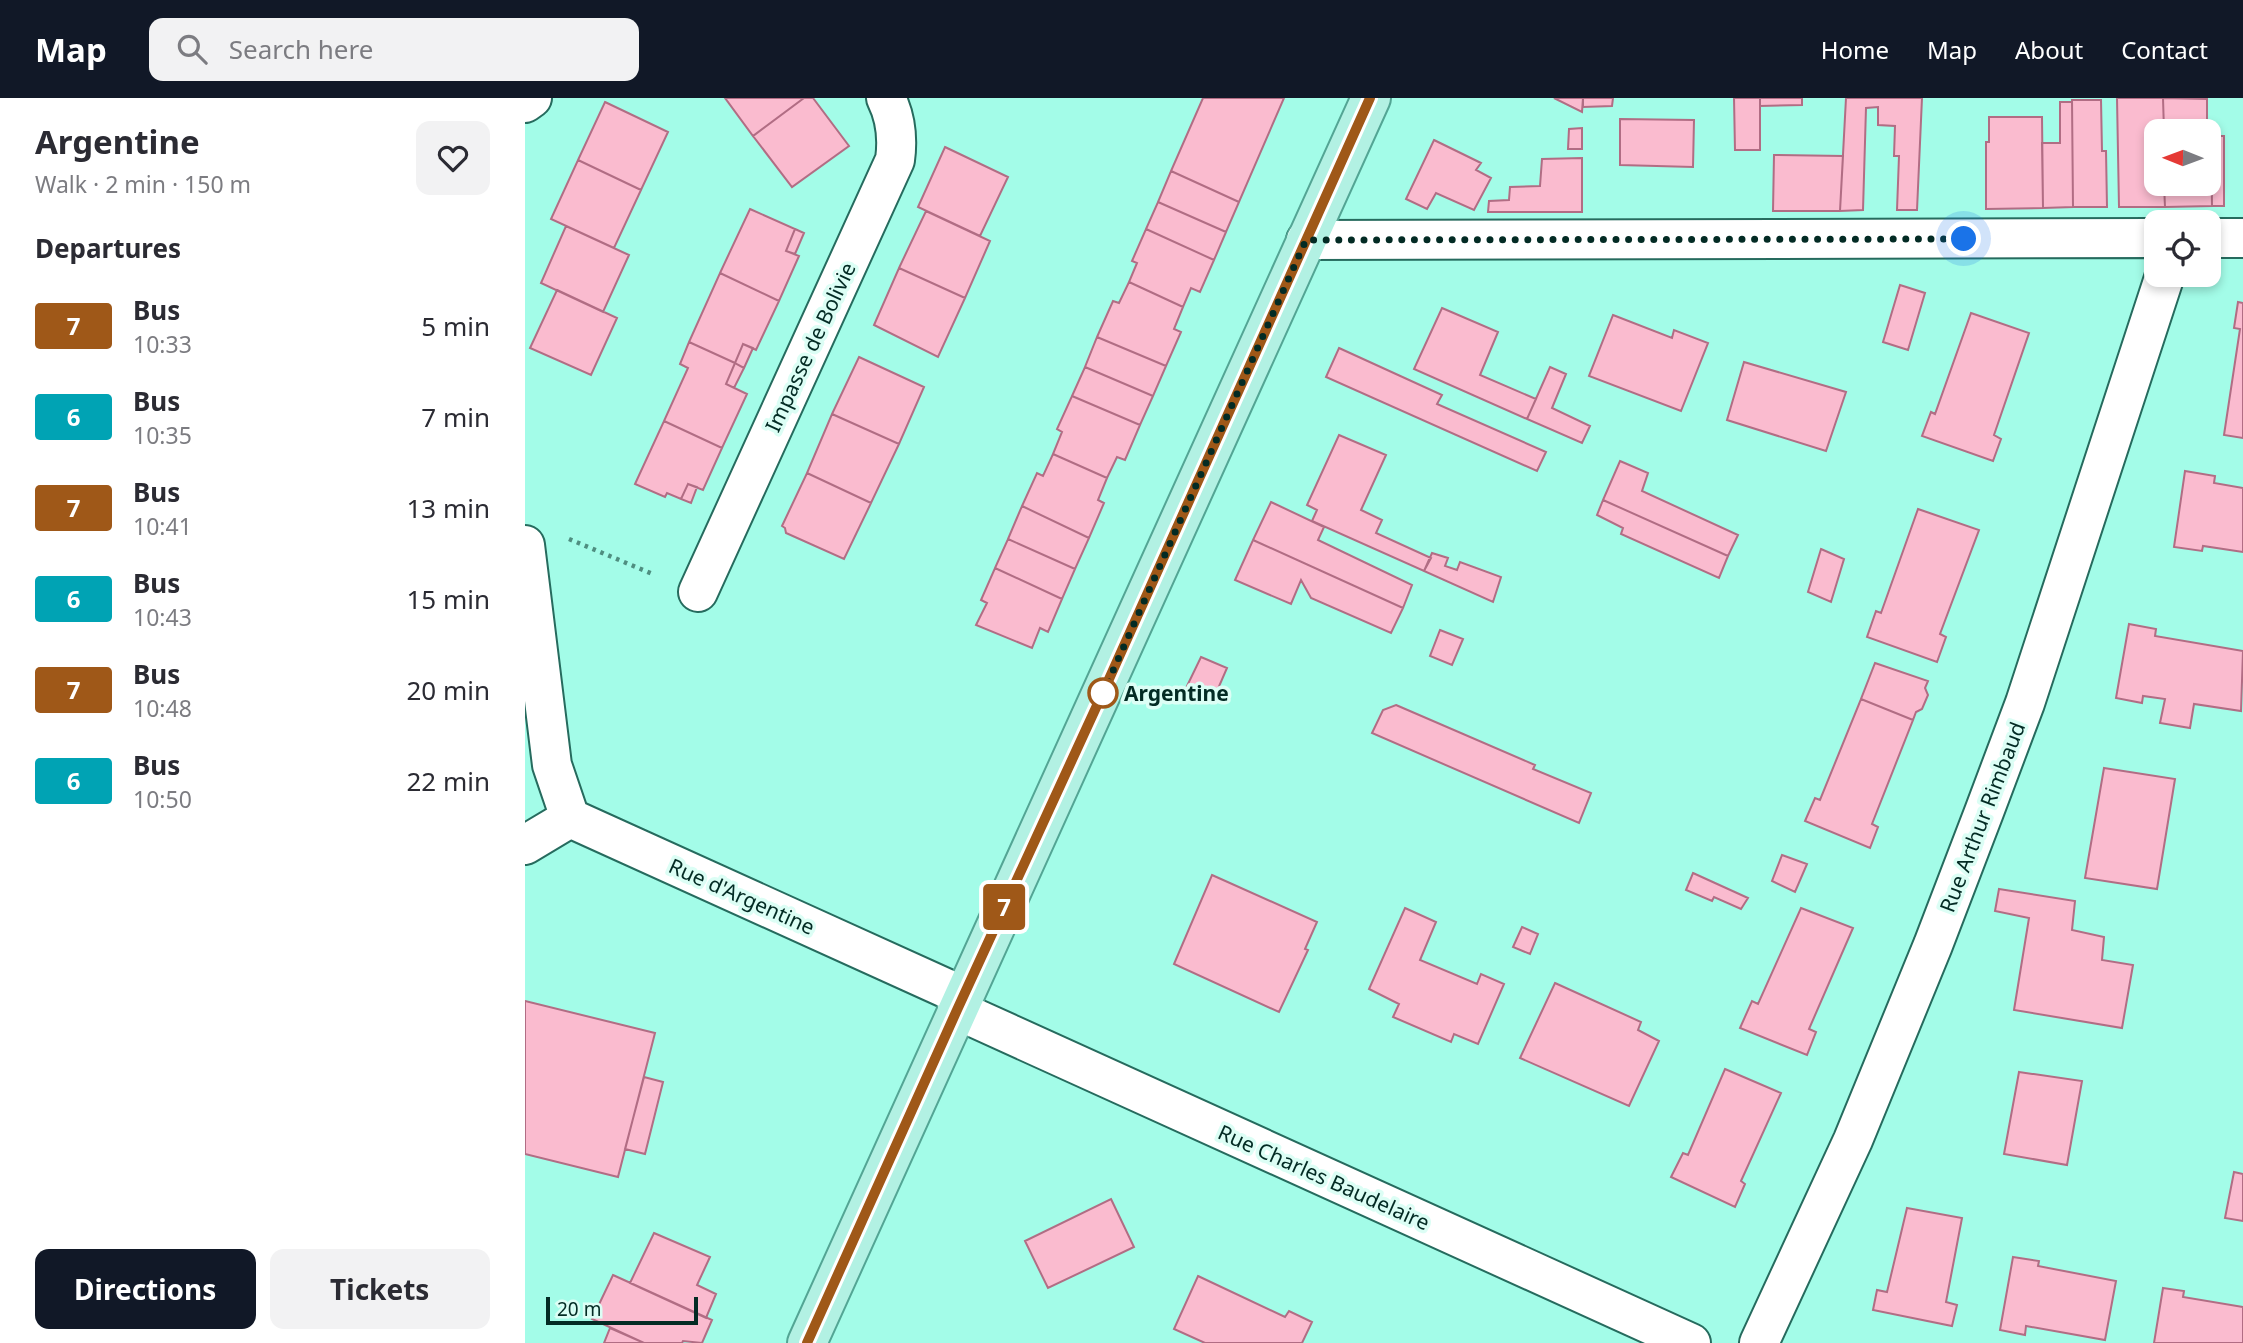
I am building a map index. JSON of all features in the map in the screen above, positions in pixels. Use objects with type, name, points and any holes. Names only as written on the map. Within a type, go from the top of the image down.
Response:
[{"type":"main road","points":[[807,1343],[1371,98]]},
{"type":"street","points":[[525,103],[532,98]]},
{"type":"street","name":"Impasse de Bolivie","points":[[698,592],[895,160],[895,123],[885,98]]},
{"type":"street","points":[[1306,240],[2144,238]]},
{"type":"street","points":[[2221,238],[2243,238]]},
{"type":"street","name":"Rue Arthur Rimbaud","points":[[1759,1343],[1872,1094],[1929,957],[2029,690],[2161,287]]},
{"type":"street","points":[[525,545],[552,765],[570,818],[525,845]]},
{"type":"street","name":"Rue d'Argentine","points":[[570,818],[960,1003]]},
{"type":"street","name":"Rue Charles Baudelaire","points":[[960,1003],[1691,1343]]},
{"type":"path","points":[[562,536],[698,592]]},
{"type":"building","points":[[725,98],[804,98],[753,136]]},
{"type":"building","points":[[804,98],[813,98],[849,146],[792,187],[753,136]]},
{"type":"building","points":[[1203,98],[1284,98],[1239,202],[1171,171]]},
{"type":"building","points":[[1554,98],[1583,98],[1582,112]]},
{"type":"building","points":[[1583,98],[1613,98],[1612,106],[1583,107]]},
{"type":"building","points":[[1734,98],[1760,98],[1760,150],[1735,150]]},
{"type":"building","points":[[1760,98],[1802,98],[1802,105],[1760,106]]},
{"type":"building","points":[[1846,98],[1922,98],[1917,210],[1897,210],[1899,156],[1894,156],[1895,126],[1878,125],[1878,107],[1866,108],[1863,210],[1840,211]]},
{"type":"building","points":[[2117,98],[2163,98],[2164,119],[2144,119],[2144,196],[2165,196],[2165,207],[2119,207]]},
{"type":"building","points":[[2163,98],[2207,99],[2207,119],[2164,119]]},
{"type":"building","points":[[2072,100],[2101,100],[2102,151],[2106,151],[2107,207],[2073,207]]},
{"type":"building","points":[[605,102],[668,132],[641,190],[578,160]]},
{"type":"building","points":[[2060,102],[2072,102],[2073,207],[2043,208],[2042,143],[2060,143]]},
{"type":"building","points":[[1989,117],[2042,117],[2043,208],[1986,209],[1986,142],[1989,142]]},
{"type":"building","points":[[1620,119],[1694,120],[1693,167],[1620,165]]},
{"type":"building","points":[[1582,128],[1582,149],[1568,149],[1569,129]]},
{"type":"building","points":[[2221,136],[2224,136],[2224,206],[2212,206],[2212,196],[2221,196]]},
{"type":"building","points":[[1434,140],[1481,163],[1476,170],[1491,178],[1474,210],[1436,193],[1427,209],[1406,199]]},
{"type":"building","points":[[945,147],[1008,177],[980,236],[918,207]]},
{"type":"building","points":[[1774,155],[1843,156],[1840,211],[1773,211]]},
{"type":"building","points":[[1582,158],[1582,212],[1488,212],[1489,201],[1509,200],[1510,187],[1540,186],[1542,159]]},
{"type":"building","points":[[578,160],[641,190],[614,248],[551,219]]},
{"type":"building","points":[[1171,171],[1239,202],[1226,232],[1158,202]]},
{"type":"building","points":[[2165,196],[2212,196],[2212,206],[2165,207]]},
{"type":"building","points":[[1158,202],[1226,232],[1214,260],[1146,229]]},
{"type":"building","points":[[750,209],[795,229],[786,251],[799,256],[779,301],[720,273]]},
{"type":"building","points":[[926,211],[990,241],[965,298],[899,268]]},
{"type":"building","points":[[566,226],[629,255],[603,312],[541,283]]},
{"type":"building","points":[[795,229],[804,233],[795,254],[786,251]]},
{"type":"building","points":[[1146,229],[1214,260],[1200,292],[1191,288],[1183,307],[1129,282],[1137,263],[1132,261]]},
{"type":"building","points":[[899,268],[965,298],[938,357],[874,325]]},
{"type":"building","points":[[720,273],[779,301],[756,350],[743,344],[735,363],[689,342]]},
{"type":"building","points":[[1129,282],[1183,307],[1174,329],[1181,332],[1166,366],[1097,337],[1113,301],[1119,303]]},
{"type":"building","points":[[1900,285],[1925,293],[1908,350],[1883,342]]},
{"type":"building","points":[[557,290],[617,318],[591,375],[530,348]]},
{"type":"building","points":[[2238,302],[2243,303],[2243,438],[2224,435],[2240,329],[2234,328]]},
{"type":"building","points":[[1442,308],[1498,332],[1480,375],[1536,399],[1527,419],[1414,369]]},
{"type":"building","points":[[1971,313],[2029,333],[1994,435],[2001,439],[1993,461],[1922,436],[1931,412],[1935,414]]},
{"type":"building","points":[[1613,315],[1672,338],[1674,330],[1708,343],[1681,411],[1589,376]]},
{"type":"building","points":[[1097,337],[1166,366],[1153,396],[1085,367]]},
{"type":"building","points":[[689,342],[735,363],[726,384],[747,394],[722,448],[664,421],[688,368],[680,364]]},
{"type":"building","points":[[743,344],[753,348],[744,368],[735,363]]},
{"type":"building","points":[[1339,348],[1442,395],[1437,404],[1546,452],[1537,471],[1326,377]]},
{"type":"building","points":[[859,357],[924,387],[899,444],[832,414]]},
{"type":"building","points":[[1744,362],[1846,392],[1826,451],[1727,420]]},
{"type":"building","points":[[735,363],[744,368],[734,388],[726,384]]},
{"type":"building","points":[[1085,367],[1153,396],[1140,425],[1072,396]]},
{"type":"building","points":[[1550,367],[1566,374],[1552,408],[1590,426],[1582,443],[1527,419]]},
{"type":"building","points":[[1072,396],[1140,425],[1125,460],[1117,457],[1107,478],[1053,454],[1062,432],[1057,429]]},
{"type":"building","points":[[832,414],[899,444],[871,503],[807,473]]},
{"type":"building","points":[[664,421],[722,448],[703,490],[688,484],[681,499],[667,493],[665,497],[635,484]]},
{"type":"building","points":[[1339,435],[1386,455],[1361,510],[1382,520],[1376,533],[1431,558],[1424,571],[1312,521],[1317,510],[1307,505]]},
{"type":"building","points":[[1053,454],[1107,478],[1098,500],[1104,503],[1089,538],[1022,506],[1037,473],[1043,476]]},
{"type":"building","points":[[1620,461],[1648,473],[1642,491],[1738,535],[1728,556],[1603,500]]},
{"type":"building","points":[[2185,471],[2215,476],[2214,483],[2243,488],[2243,552],[2203,546],[2202,551],[2174,547]]},
{"type":"building","points":[[807,473],[871,503],[844,559],[786,533],[782,526]]},
{"type":"building","points":[[688,484],[697,487],[691,503],[681,499]]},
{"type":"building","points":[[1603,500],[1728,556],[1719,578],[1621,534],[1623,528],[1597,515]]},
{"type":"building","points":[[1271,502],[1324,527],[1318,540],[1412,585],[1403,608],[1253,540]]},
{"type":"building","points":[[1022,506],[1089,538],[1075,569],[1008,539]]},
{"type":"building","points":[[1918,509],[1979,530],[1940,634],[1946,637],[1937,662],[1867,637],[1876,611],[1881,613]]},
{"type":"building","points":[[1008,539],[1075,569],[1062,599],[995,568]]},
{"type":"building","points":[[1253,540],[1403,608],[1391,633],[1311,598],[1301,580],[1291,604],[1235,580]]},
{"type":"building","points":[[1821,549],[1844,559],[1831,602],[1808,592]]},
{"type":"building","points":[[1432,553],[1448,558],[1445,566],[1457,570],[1460,562],[1501,577],[1493,602],[1424,571]]},
{"type":"building","points":[[995,568],[1062,599],[1048,632],[1040,628],[1032,648],[976,625],[987,603],[981,600]]},
{"type":"building","points":[[2129,624],[2156,629],[2155,636],[2243,651],[2241,711],[2194,704],[2190,728],[2160,723],[2165,699],[2143,696],[2142,703],[2116,698]]},
{"type":"building","points":[[1440,630],[1463,639],[1452,665],[1430,656]]},
{"type":"building","points":[[1201,657],[1227,668],[1214,698],[1187,686]]},
{"type":"building","points":[[1875,663],[1928,681],[1925,688],[1928,695],[1913,720],[1861,699]]},
{"type":"building","points":[[1861,699],[1913,720],[1872,824],[1878,827],[1870,848],[1805,821],[1815,798],[1820,800]]},
{"type":"building","points":[[1396,705],[1535,765],[1533,769],[1591,793],[1579,823],[1372,733],[1383,710]]},
{"type":"building","points":[[2104,768],[2175,779],[2157,889],[2085,878]]},
{"type":"building","points":[[1782,855],[1807,864],[1795,892],[1772,881]]},
{"type":"building","points":[[1693,873],[1748,898],[1741,909],[1714,897],[1712,901],[1686,890]]},
{"type":"building","points":[[1212,875],[1317,922],[1305,949],[1308,950],[1279,1012],[1174,964]]},
{"type":"building","points":[[1999,889],[2075,901],[2072,930],[2104,937],[2102,960],[2133,965],[2122,1028],[2014,1010],[2029,918],[1995,911]]},
{"type":"building","points":[[1405,908],[1436,922],[1420,960],[1477,984],[1481,974],[1504,984],[1478,1044],[1454,1034],[1451,1042],[1393,1017],[1399,1004],[1369,989]]},
{"type":"building","points":[[1801,908],[1853,928],[1809,1029],[1816,1032],[1807,1055],[1740,1028],[1752,1001],[1758,1004]]},
{"type":"building","points":[[1522,927],[1538,934],[1530,954],[1513,947]]},
{"type":"building","points":[[1555,983],[1641,1022],[1638,1030],[1659,1041],[1629,1106],[1520,1058]]},
{"type":"building","points":[[525,1001],[655,1033],[618,1177],[525,1154]]},
{"type":"building","points":[[1725,1069],[1781,1093],[1741,1181],[1745,1184],[1735,1207],[1671,1177],[1683,1153],[1688,1155]]},
{"type":"building","points":[[2019,1072],[2082,1081],[2067,1165],[2004,1154]]},
{"type":"building","points":[[644,1077],[663,1082],[645,1154],[625,1149]]},
{"type":"building","points":[[2234,1172],[2243,1174],[2243,1221],[2225,1218]]},
{"type":"building","points":[[1111,1199],[1134,1247],[1048,1288],[1025,1241]]},
{"type":"building","points":[[1907,1208],[1962,1218],[1946,1302],[1957,1305],[1952,1326],[1873,1310],[1877,1290],[1887,1292]]},
{"type":"building","points":[[654,1233],[710,1257],[697,1285],[716,1294],[706,1318],[630,1283]]},
{"type":"building","points":[[2013,1257],[2039,1261],[2038,1266],[2116,1281],[2105,1340],[2026,1326],[2025,1335],[2000,1330]]},
{"type":"building","points":[[613,1275],[712,1320],[702,1343],[644,1343],[592,1319]]},
{"type":"building","points":[[1198,1276],[1285,1317],[1289,1311],[1312,1322],[1302,1343],[1205,1343],[1174,1329]]},
{"type":"building","points":[[2163,1288],[2184,1291],[2183,1297],[2243,1307],[2243,1343],[2154,1343]]},
{"type":"building","points":[[610,1328],[644,1343],[604,1343]]},
{"type":"bus line","name":"7","points":[[807,1343],[1370,98]]},
{"type":"place","name":"Argentine","points":[[1103,693]]},
{"type":"route","points":[[1103,693],[1306,240],[1964,239]]}]
